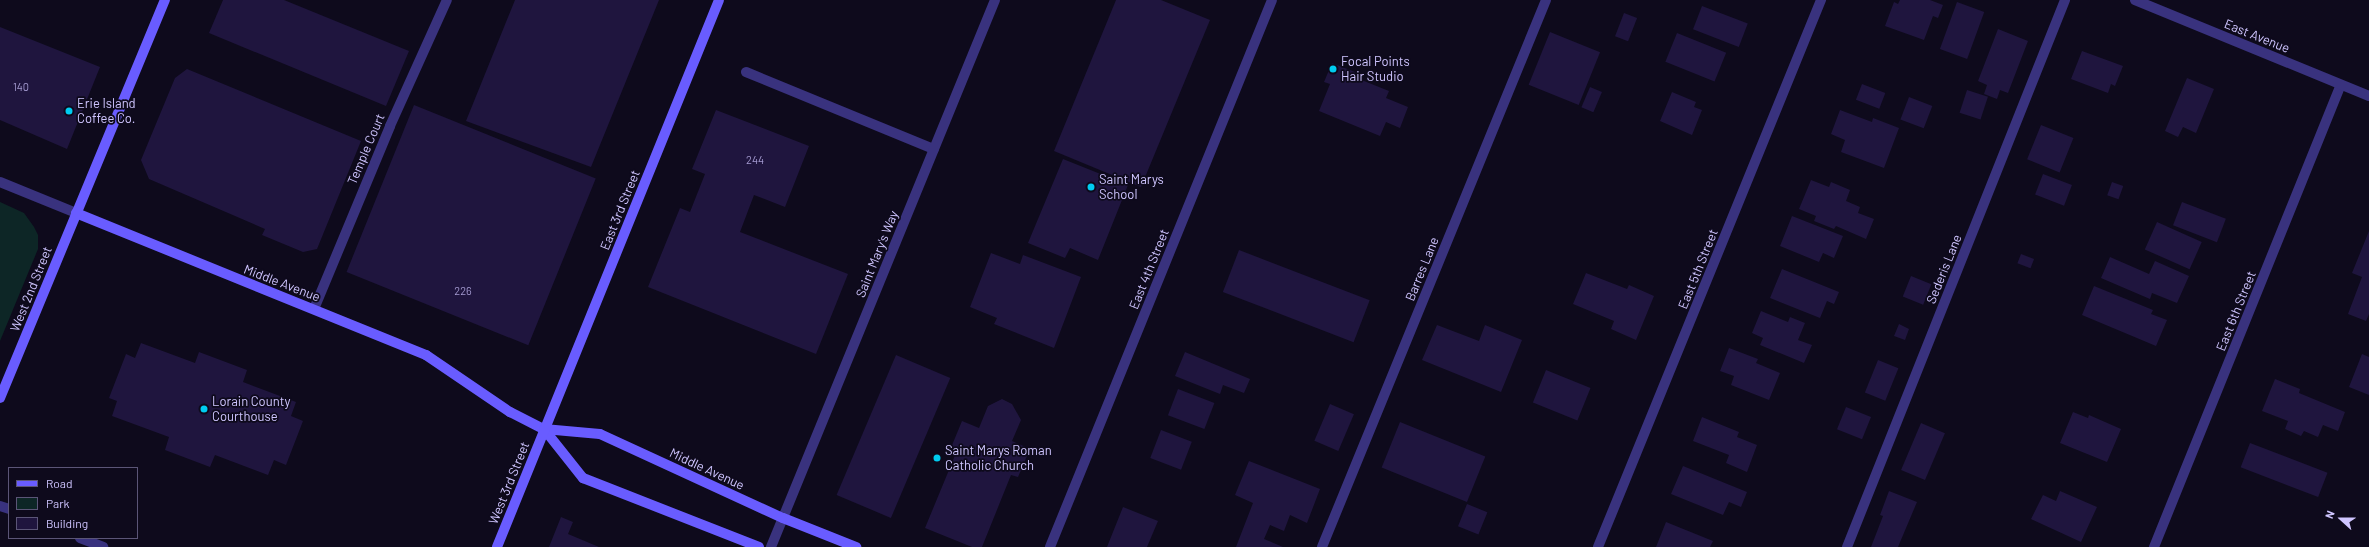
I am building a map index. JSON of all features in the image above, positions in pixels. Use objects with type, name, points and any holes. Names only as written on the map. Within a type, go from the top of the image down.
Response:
[{"type":"main road","name":"West 2nd Street","points":[[0,398],[165,0]]},
{"type":"main road","name":"East 3rd Street","points":[[544,429],[719,0]]},
{"type":"main road","name":"Middle Avenue","points":[[76,213],[426,355],[510,412],[544,429],[600,434],[783,518],[856,547]]},
{"type":"main road","name":"Middle Avenue","points":[[544,429],[583,478],[759,547]]},
{"type":"main road","name":"West 3rd Street","points":[[497,547],[544,429]]},
{"type":"street","name":"Temple Court","points":[[314,309],[390,126],[447,0]]},
{"type":"street","name":"Saint Mary's Way","points":[[771,547],[995,0]]},
{"type":"street","name":"East 4th Street","points":[[1050,547],[1272,0]]},
{"type":"street","name":"Barres Lane","points":[[1322,547],[1546,0]]},
{"type":"street","name":"East 5th Street","points":[[1598,547],[1821,0]]},
{"type":"street","name":"Sederis Lane","points":[[1847,547],[2065,0]]},
{"type":"street","name":"East Avenue","points":[[2135,0],[2369,96]]},
{"type":"street","points":[[746,72],[934,149]]},
{"type":"street","name":"East 6th Street","points":[[2154,547],[2341,85]]},
{"type":"street","name":"Middle Avenue","points":[[0,182],[76,213]]},
{"type":"street","points":[[83,539],[103,547]]},
{"type":"green space","points":[[0,202],[24,213],[38,235],[38,249],[0,341]]},
{"type":"building","points":[[223,0],[284,0],[409,51],[386,106],[209,33]]},
{"type":"building","points":[[515,0],[659,0],[591,167],[466,121]]},
{"type":"building","points":[[1116,0],[1161,0],[1210,20],[1141,187],[1054,151]]},
{"type":"building","points":[[1900,0],[1930,0],[1943,5],[1938,18],[1933,16],[1924,40],[1885,26],[1894,2],[1898,4]]},
{"type":"building","points":[[1957,2],[1984,12],[1967,59],[1940,49]]},
{"type":"building","points":[[1702,6],[1748,24],[1739,47],[1693,29]]},
{"type":"building","points":[[1624,13],[1637,18],[1628,41],[1615,36]]},
{"type":"building","points":[[0,27],[100,67],[67,149],[0,120]]},
{"type":"building","points":[[1998,29],[2028,41],[2008,93],[2000,90],[1997,99],[1984,94],[1987,85],[1978,81]]},
{"type":"building","points":[[1550,32],[1600,52],[1579,105],[1529,85]]},
{"type":"building","points":[[1677,33],[1726,53],[1715,82],[1665,62]]},
{"type":"building","points":[[2082,51],[2123,66],[2115,86],[2111,84],[2108,93],[2071,79]]},
{"type":"building","points":[[1332,63],[1355,72],[1354,77],[1389,91],[1386,98],[1408,107],[1400,128],[1386,122],[1380,136],[1319,111],[1330,84],[1324,82]]},
{"type":"building","points":[[187,69],[361,141],[317,249],[303,252],[262,235],[265,229],[149,179],[141,160],[175,78]]},
{"type":"building","points":[[2187,78],[2214,89],[2196,133],[2183,127],[2178,137],[2165,131]]},
{"type":"building","points":[[1862,84],[1885,93],[1879,109],[1856,100]]},
{"type":"building","points":[[1590,87],[1602,92],[1593,112],[1581,107]]},
{"type":"building","points":[[1967,90],[1988,97],[1981,120],[1960,113]]},
{"type":"building","points":[[1672,92],[1696,102],[1694,107],[1702,110],[1692,135],[1660,121]]},
{"type":"building","points":[[1909,97],[1932,106],[1924,128],[1900,119]]},
{"type":"building","points":[[414,105],[596,178],[528,345],[347,272]]},
{"type":"building","points":[[716,110],[809,146],[785,207],[754,195],[740,232],[848,274],[816,354],[648,287],[680,208],[690,212],[705,174],[692,169]]},
{"type":"building","points":[[1840,110],[1872,122],[1873,118],[1899,128],[1884,168],[1841,152],[1845,140],[1831,134]]},
{"type":"building","points":[[2041,125],[2073,138],[2060,172],[2027,159]]},
{"type":"building","points":[[1063,159],[1128,185],[1098,260],[1070,248],[1065,258],[1028,243]]},
{"type":"building","points":[[2043,174],[2072,185],[2064,206],[2035,195]]},
{"type":"building","points":[[1811,180],[1829,187],[1831,182],[1850,190],[1846,201],[1860,207],[1858,213],[1874,219],[1866,239],[1836,226],[1834,229],[1814,221],[1816,216],[1799,209]]},
{"type":"building","points":[[2112,182],[2123,186],[2118,199],[2107,195]]},
{"type":"building","points":[[2182,202],[2226,219],[2217,242],[2173,225]]},
{"type":"building","points":[[1792,216],[1843,236],[1834,258],[1823,253],[1819,262],[1780,246]]},
{"type":"building","points":[[2157,222],[2202,242],[2190,269],[2145,249]]},
{"type":"building","points":[[2369,231],[2369,314],[2366,321],[2348,314],[2362,277],[2352,273]]},
{"type":"building","points":[[1239,250],[1370,300],[1354,342],[1223,292]]},
{"type":"building","points":[[991,253],[1020,264],[1023,255],[1081,277],[1054,348],[994,324],[997,318],[970,307]]},
{"type":"building","points":[[2021,254],[2034,259],[2030,268],[2017,263]]},
{"type":"building","points":[[2110,257],[2149,274],[2155,261],[2189,276],[2177,303],[2152,293],[2150,299],[2101,278]]},
{"type":"building","points":[[1782,269],[1839,292],[1834,304],[1827,301],[1820,318],[1770,298]]},
{"type":"building","points":[[1586,273],[1627,289],[1629,285],[1654,296],[1636,340],[1611,329],[1614,321],[1573,304]]},
{"type":"building","points":[[1911,276],[1931,284],[1923,305],[1903,296]]},
{"type":"building","points":[[2094,286],[2153,310],[2151,314],[2167,320],[2156,346],[2082,315]]},
{"type":"building","points":[[1761,311],[1788,322],[1790,317],[1805,323],[1798,340],[1812,345],[1804,363],[1760,345],[1763,338],[1752,333]]},
{"type":"building","points":[[1899,324],[1909,329],[1905,340],[1894,336]]},
{"type":"building","points":[[1437,325],[1479,341],[1485,325],[1522,340],[1501,392],[1422,360]]},
{"type":"building","name":"Lorain County Courthouse","points":[[141,343],[195,363],[199,352],[247,370],[243,382],[296,402],[291,416],[303,421],[286,465],[274,460],[268,475],[215,455],[210,467],[165,450],[169,437],[112,416],[117,401],[109,398],[126,354],[135,358]]},
{"type":"building","points":[[1729,348],[1758,359],[1756,363],[1780,373],[1769,400],[1731,385],[1734,376],[1720,371]]},
{"type":"building","points":[[1185,352],[1250,379],[1244,393],[1223,385],[1220,394],[1175,376]]},
{"type":"building","points":[[2362,354],[2369,357],[2369,395],[2349,387]]},
{"type":"building","points":[[896,355],[950,378],[891,518],[837,495]]},
{"type":"building","points":[[1878,360],[1898,368],[1885,401],[1865,392]]},
{"type":"building","points":[[1546,370],[1591,388],[1577,420],[1533,402]]},
{"type":"building","points":[[2275,379],[2300,389],[2299,393],[2345,412],[2338,431],[2323,425],[2318,437],[2304,431],[2301,436],[2285,429],[2288,421],[2262,411]]},
{"type":"building","points":[[1178,389],[1214,403],[1204,429],[1168,415]]},
{"type":"building","points":[[1002,399],[1012,404],[1021,420],[1012,441],[1030,449],[1018,477],[1011,475],[982,547],[972,547],[925,528],[956,453],[950,450],[962,421],[979,428],[988,406]]},
{"type":"building","points":[[1330,404],[1354,414],[1338,451],[1314,441]]},
{"type":"building","points":[[1846,407],[1871,417],[1862,439],[1837,429]]},
{"type":"building","points":[[2073,412],[2088,418],[2089,415],[2121,429],[2107,462],[2060,443]]},
{"type":"building","points":[[1702,417],[1739,432],[1737,437],[1757,445],[1747,472],[1726,463],[1729,455],[1693,441]]},
{"type":"building","points":[[1400,422],[1485,456],[1467,502],[1382,467]]},
{"type":"building","points":[[1921,423],[1945,433],[1925,480],[1901,470]]},
{"type":"building","points":[[1161,430],[1192,442],[1181,470],[1150,458]]},
{"type":"building","points":[[2250,443],[2327,473],[2318,497],[2241,467]]},
{"type":"building","points":[[1249,461],[1320,489],[1307,523],[1290,515],[1284,531],[1270,525],[1264,539],[1283,547],[1236,547],[1253,503],[1235,495]]},
{"type":"building","points":[[1683,466],[1747,492],[1741,507],[1729,502],[1723,515],[1671,494]]},
{"type":"building","points":[[1889,491],[1917,502],[1898,547],[1871,547],[1883,516],[1880,515]]},
{"type":"building","points":[[2060,491],[2097,507],[2081,542],[2031,519],[2043,495],[2056,501]]},
{"type":"building","points":[[1467,504],[1487,512],[1478,534],[1458,526]]},
{"type":"building","points":[[1123,507],[1158,521],[1147,547],[1107,547]]},
{"type":"building","points":[[561,517],[573,522],[568,534],[599,547],[549,547]]},
{"type":"building","points":[[1666,522],[1713,541],[1710,547],[1656,547]]},
{"type":"place","name":"Focal Points Hair Studio","points":[[1333,69]]},
{"type":"place","name":"Erie Island Coffee Co.","points":[[69,111]]},
{"type":"place","name":"Saint Marys School","points":[[1091,187]]},
{"type":"place","name":"Lorain County Courthouse","points":[[204,409]]},
{"type":"place","name":"Saint Marys Roman Catholic Church","points":[[937,458]]}]
